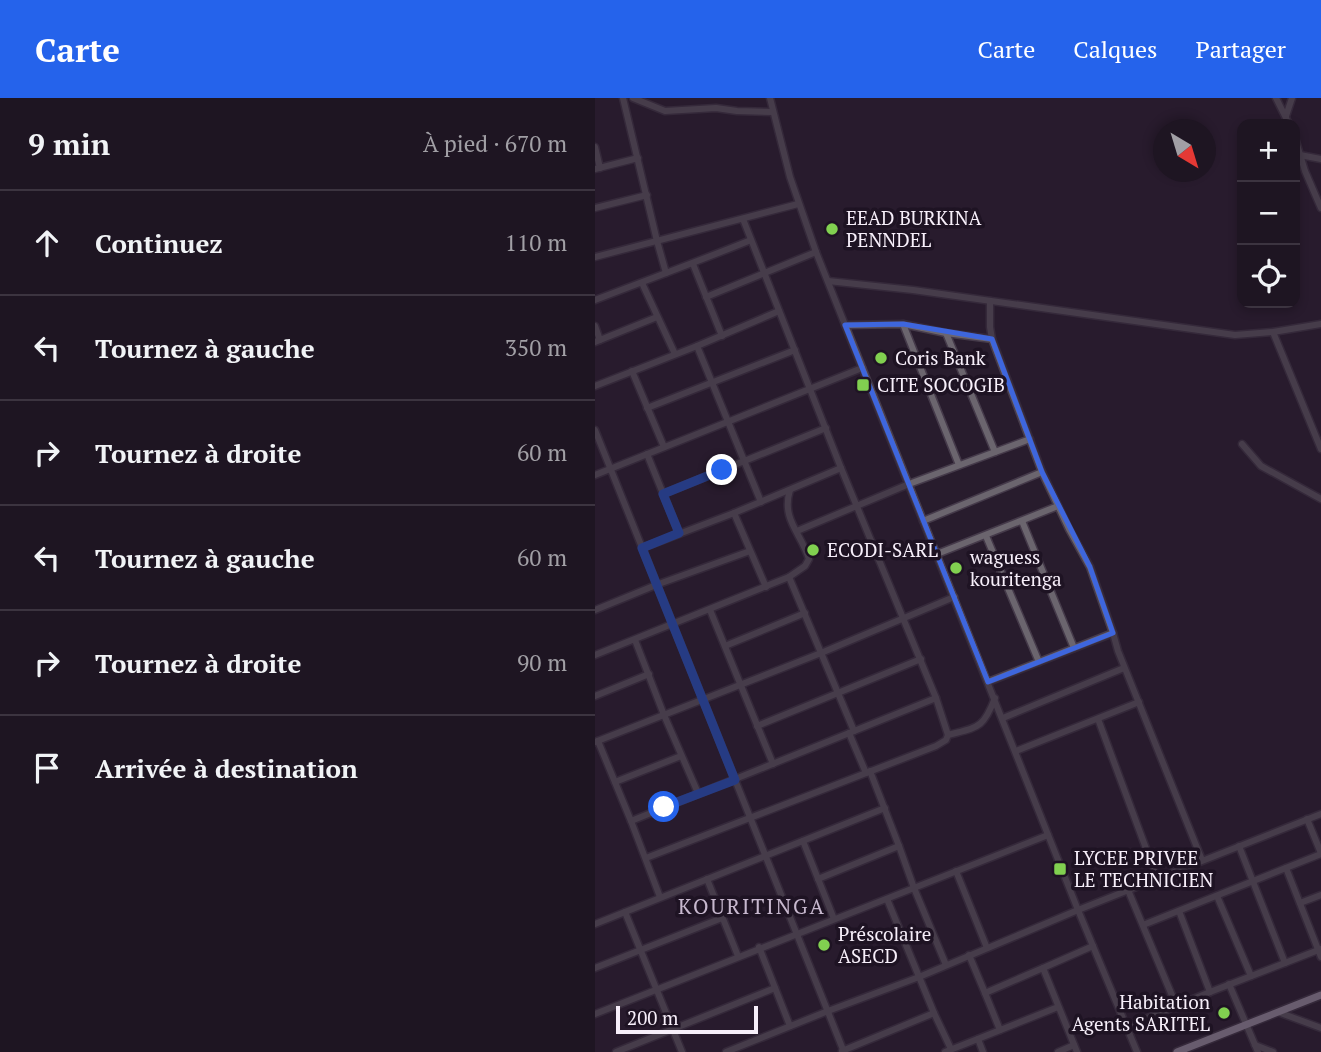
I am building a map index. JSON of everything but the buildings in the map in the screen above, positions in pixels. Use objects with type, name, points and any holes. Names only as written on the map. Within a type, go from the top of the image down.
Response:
[{"type":"main road","points":[[1177,1052],[1321,995]]},
{"type":"street","points":[[623,98],[666,272]]},
{"type":"street","points":[[633,98],[665,111],[716,108],[773,112]]},
{"type":"street","points":[[714,98],[716,108]]},
{"type":"street","points":[[770,98],[798,204],[816,252],[1137,1052]]},
{"type":"street","points":[[1276,98],[1287,119]]},
{"type":"street","points":[[1286,116],[1292,98]]},
{"type":"street","points":[[595,147],[597,168],[638,158]]},
{"type":"street","points":[[1300,155],[1321,159]]},
{"type":"street","points":[[1300,155],[1321,208]]},
{"type":"street","points":[[595,208],[647,195]]},
{"type":"street","points":[[595,257],[798,204]]},
{"type":"street","points":[[646,858],[936,746],[946,740],[948,735],[921,659],[841,468],[743,219]]},
{"type":"street","points":[[595,300],[751,240]]},
{"type":"street","points":[[706,297],[816,252]]},
{"type":"street","points":[[693,264],[722,336]]},
{"type":"street","points":[[828,281],[1235,335],[1320,326]]},
{"type":"street","points":[[642,283],[674,354]]},
{"type":"street","points":[[990,301],[992,339],[1042,472],[1090,567],[1124,668],[1202,860]]},
{"type":"street","points":[[595,386],[779,311]]},
{"type":"street","points":[[595,326],[598,341],[657,317]]},
{"type":"street","points":[[845,325],[903,324],[992,339]]},
{"type":"street","points":[[903,324],[959,466]]},
{"type":"street","points":[[1273,332],[1320,444]]},
{"type":"street","points":[[946,333],[995,452]]},
{"type":"street","points":[[697,346],[761,502]]},
{"type":"street","points":[[647,408],[795,350]]},
{"type":"street","points":[[595,475],[862,368]]},
{"type":"street","points":[[632,371],[664,447]]},
{"type":"street","points":[[663,494],[826,428]]},
{"type":"street","points":[[595,430],[828,1011],[842,1052],[934,1013]]},
{"type":"street","points":[[797,531],[909,484],[1030,439]]},
{"type":"street","points":[[1243,444],[1261,466],[1321,499]]},
{"type":"street","points":[[647,454],[679,533]]},
{"type":"street","points":[[642,548],[841,468]]},
{"type":"street","points":[[923,521],[1042,472]]},
{"type":"street","points":[[595,655],[766,587],[805,566],[809,559],[787,510],[786,502],[790,490]]},
{"type":"street","points":[[937,554],[1058,506]]},
{"type":"street","points":[[734,513],[766,587]]},
{"type":"street","points":[[1022,521],[1074,648]]},
{"type":"street","points":[[986,536],[1039,662]]},
{"type":"street","points":[[595,610],[656,584],[750,551]]},
{"type":"street","points":[[789,577],[851,732],[885,808],[946,965]]},
{"type":"street","points":[[660,897],[615,782],[596,742],[954,597]]},
{"type":"street","points":[[710,610],[772,764]]},
{"type":"street","points":[[725,646],[805,613]]},
{"type":"street","points":[[988,682],[1113,633]]},
{"type":"street","points":[[635,640],[698,793]]},
{"type":"street","points":[[757,726],[921,659]]},
{"type":"street","points":[[1003,718],[1124,668]]},
{"type":"street","points":[[595,696],[649,674]]},
{"type":"street","points":[[631,821],[936,698]]},
{"type":"street","points":[[948,735],[981,724],[995,698]]},
{"type":"street","points":[[1016,751],[1139,702]]},
{"type":"street","points":[[1098,719],[1157,878]]},
{"type":"street","points":[[615,782],[681,756]]},
{"type":"street","points":[[595,924],[885,808]]},
{"type":"street","points":[[726,1052],[1321,814]]},
{"type":"street","points":[[1143,925],[1321,854],[1307,819]]},
{"type":"street","points":[[595,1014],[796,932],[1048,835]]},
{"type":"street","points":[[803,841],[834,919]]},
{"type":"street","points":[[818,879],[899,846]]},
{"type":"street","points":[[1239,846],[1285,962]]},
{"type":"street","points":[[1126,1027],[1285,962],[1320,952],[1286,868]]},
{"type":"street","points":[[956,871],[987,948]]},
{"type":"street","points":[[707,879],[738,956]]},
{"type":"street","points":[[1128,890],[1176,1005]]},
{"type":"street","points":[[1300,903],[1321,895]]},
{"type":"street","points":[[1217,896],[1251,976]]},
{"type":"street","points":[[887,899],[948,1051],[1058,1007]]},
{"type":"street","points":[[1179,911],[1210,992]]},
{"type":"street","points":[[625,912],[682,1052]]},
{"type":"street","points":[[595,968],[722,918]]},
{"type":"street","points":[[985,993],[1093,946]]},
{"type":"street","points":[[759,947],[790,1026]]},
{"type":"street","points":[[969,955],[1000,1030]]},
{"type":"street","points":[[1043,968],[1076,1049],[1058,1052]]},
{"type":"street","points":[[1229,984],[1256,1049],[1273,1052]]},
{"type":"street","points":[[616,1052],[775,988]]},
{"type":"street","points":[[1278,1012],[1321,1028]]},
{"type":"street","points":[[978,1039],[983,1052]]},
{"type":"highlighted area","points":[[903,324],[992,339],[1042,472],[1090,567],[1113,633],[988,682],[845,325]]},
{"type":"place","name":"EEAD BURKINA PENNDEL","points":[[832,229]]},
{"type":"place","name":"Coris Bank","points":[[881,358]]},
{"type":"place","name":"CITE SOCOGIB","points":[[863,385]]},
{"type":"place","name":"ECODI-SARL","points":[[813,550]]},
{"type":"place","name":"waguess kouritenga","points":[[956,568]]},
{"type":"place","name":"LYCEE PRIVEE LE TECHNICIEN","points":[[1060,869]]},
{"type":"place","name":"Préscolaire ASECD","points":[[824,945]]},
{"type":"place","name":"Habitation Agents SARITEL","points":[[1224,1013]]},
{"type":"district","name":"KOURITINGA","points":[[752,907]]},
{"type":"route","points":[[664,807],[735,780],[642,548],[679,533],[663,494],[722,470]]}]
